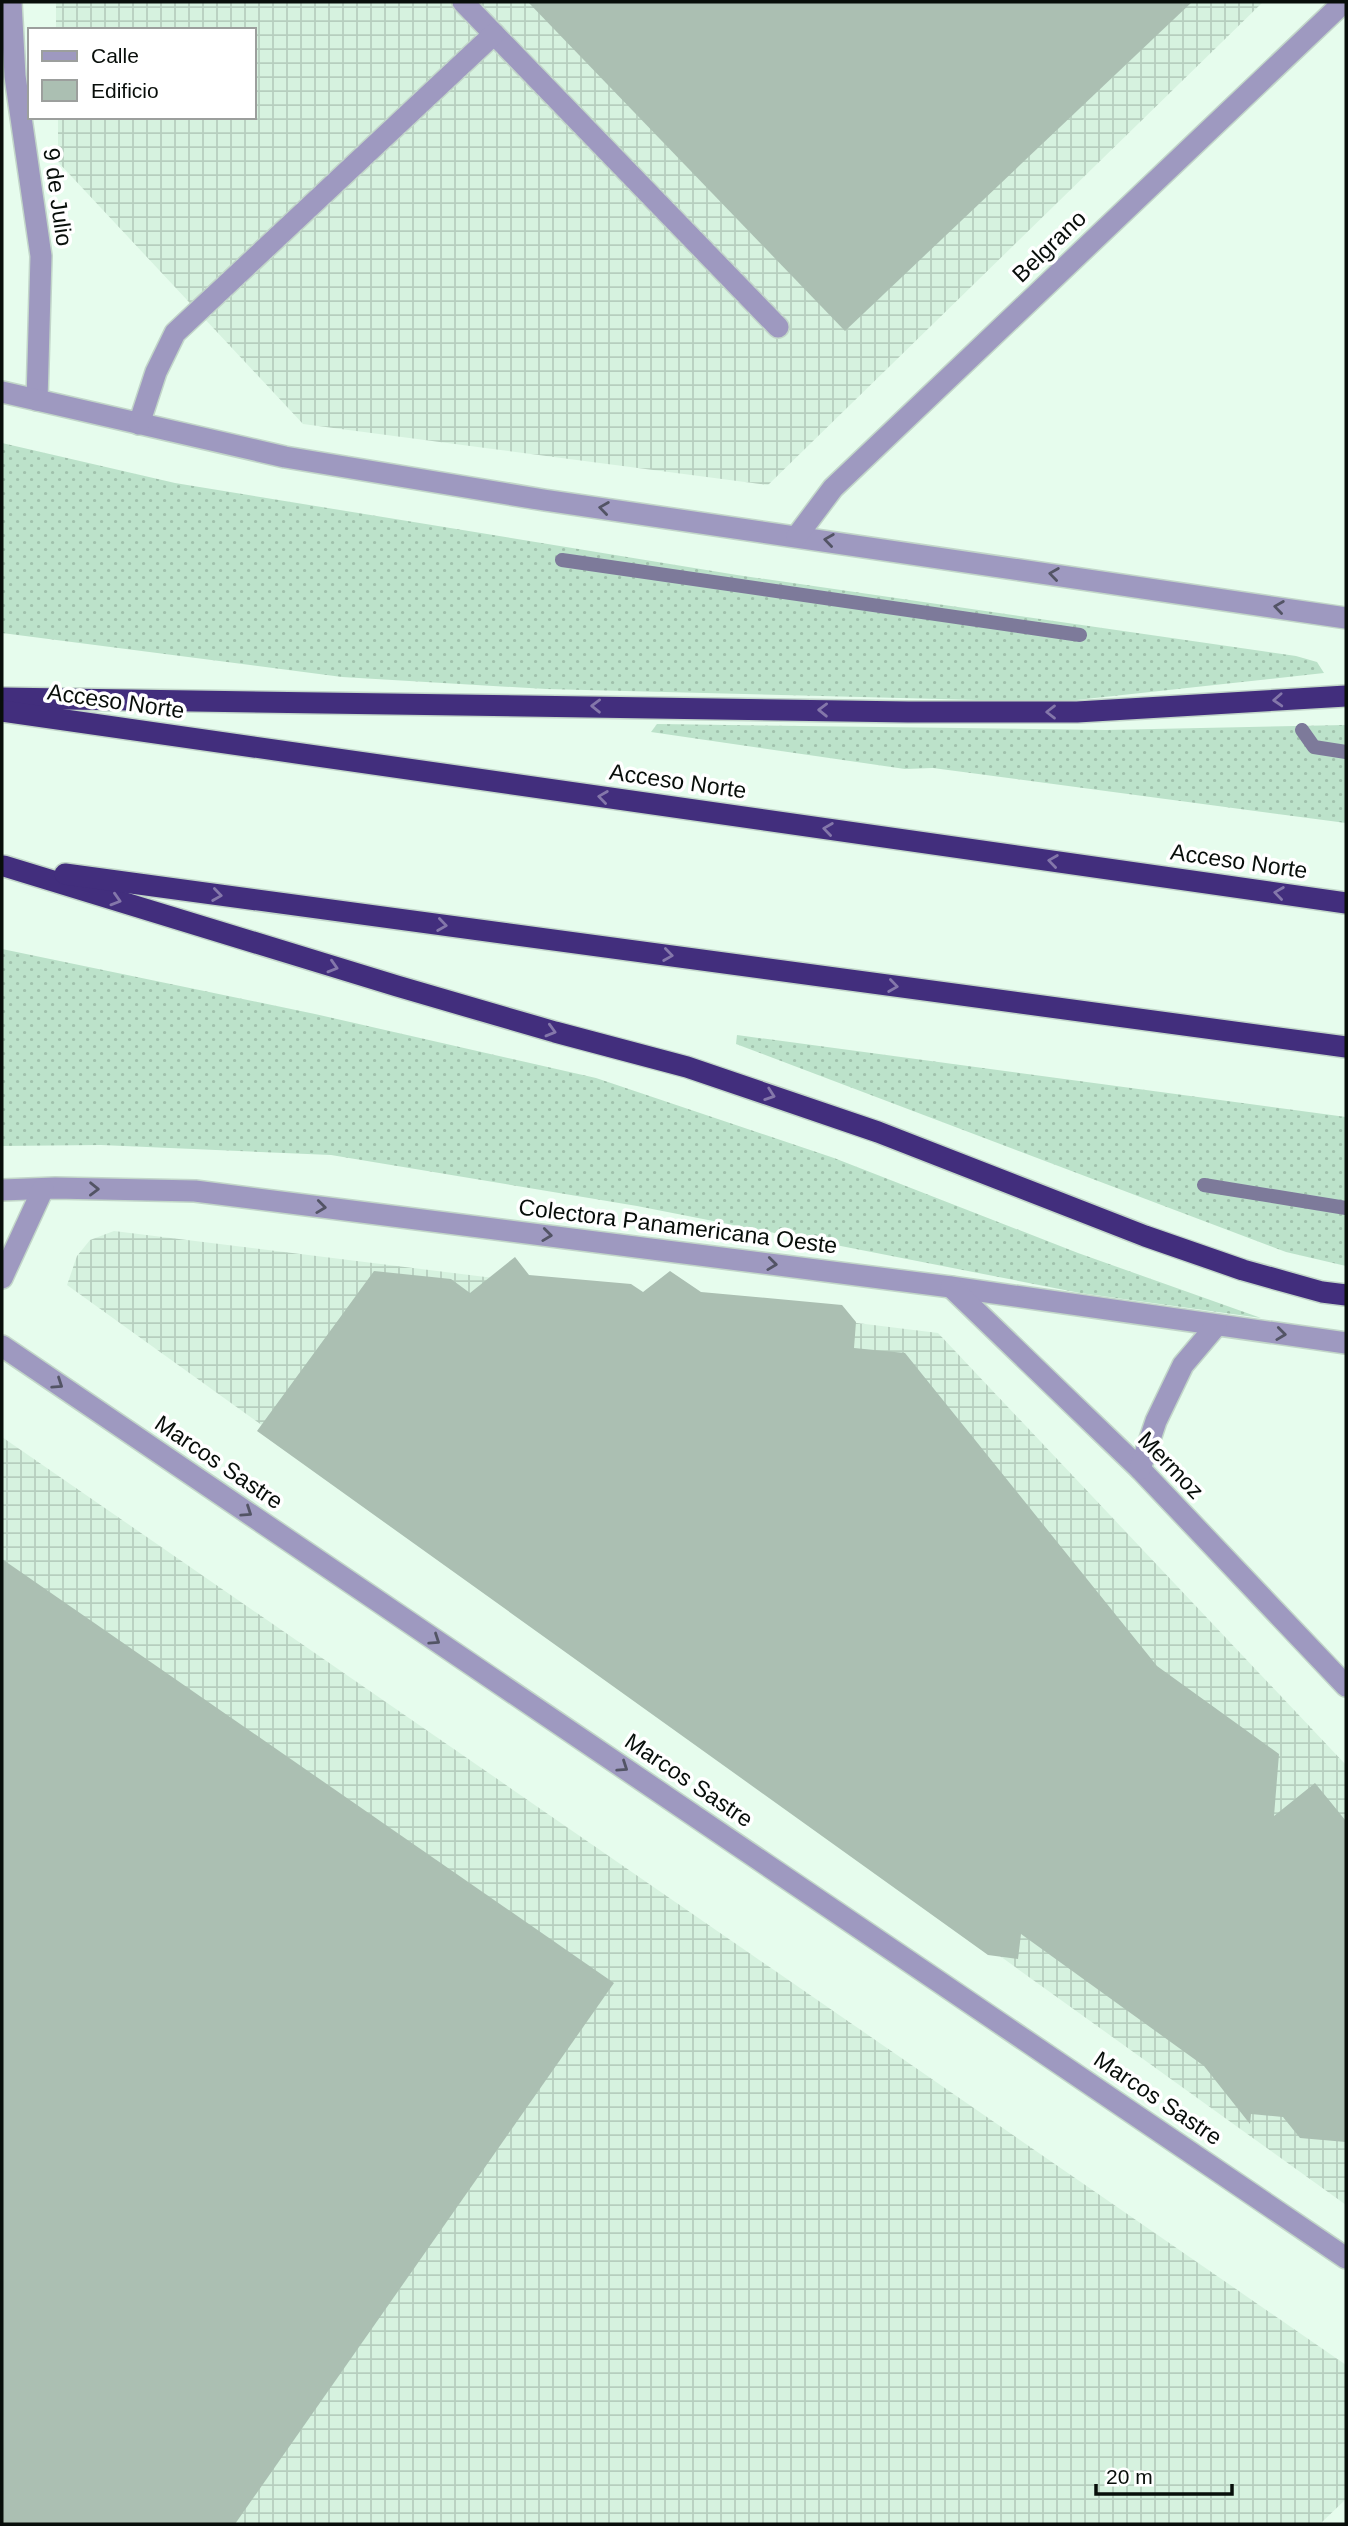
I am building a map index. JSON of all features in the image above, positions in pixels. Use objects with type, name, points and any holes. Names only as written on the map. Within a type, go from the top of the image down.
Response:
[{"type":"highway","points":[[2,698],[1077,712],[1346,696]]},
{"type":"highway","name":"Acceso Norte","points":[[2,711],[1346,903]]},
{"type":"highway","points":[[3,866],[1346,1047]]},
{"type":"highway","points":[[3,866],[397,986],[687,1067],[878,1132],[1145,1236],[1243,1270],[1322,1292],[1346,1295]]},
{"type":"street","name":"9 de Julio","points":[[11,2],[15,76],[41,256],[37,400]]},
{"type":"street","points":[[463,2],[778,327]]},
{"type":"street","name":"Belgrano","points":[[797,536],[833,488],[1344,2]]},
{"type":"street","points":[[139,424],[156,372],[175,333],[494,34]]},
{"type":"street","points":[[2,391],[285,457],[544,500],[1346,618]]},
{"type":"street","points":[[2,1278],[43,1189]]},
{"type":"street","name":"Colectora Panamericana Oeste","points":[[2,1190],[195,1191],[951,1287],[1346,1342]]},
{"type":"street","name":"Mermoz","points":[[951,1287],[1140,1469],[1346,1686]]},
{"type":"street","points":[[1140,1469],[1156,1420],[1183,1365],[1216,1325]]},
{"type":"street","name":"Marcos Sastre","points":[[2,1346],[1346,2258]]},
{"type":"shaded area","points":[[56,2],[1263,2],[768,485],[303,424],[58,162],[58,119],[256,119],[256,28],[56,28]]},
{"type":"shaded area","points":[[2,443],[175,483],[737,575],[1296,656],[1317,662],[1324,673],[1058,702],[546,689],[342,677],[2,633]]},
{"type":"shaded area","points":[[657,724],[1106,730],[1346,725],[1346,823],[933,768],[905,769],[651,732]]},
{"type":"shaded area","points":[[2,949],[315,1014],[596,1078],[834,1158],[1078,1253],[1261,1318],[1080,1293],[637,1206],[331,1155],[101,1145],[2,1146]]},
{"type":"shaded area","points":[[737,1035],[1346,1117],[1346,1266],[1286,1252],[736,1044]]},
{"type":"shaded area","points":[[114,1231],[938,1333],[1346,1765],[1346,2205],[67,1285],[77,1256],[90,1240]]},
{"type":"shaded area","points":[[2,1437],[1346,2365],[1346,2499],[1320,2524],[2,2524]]},
{"type":"building","points":[[528,2],[1192,2],[845,331]]},
{"type":"building","points":[[515,1257],[529,1275],[631,1284],[643,1292],[670,1271],[701,1292],[842,1305],[856,1322],[854,1348],[905,1353],[1157,1666],[1279,1754],[1274,1816],[1315,1783],[1346,1821],[1346,2142],[1300,2138],[1283,2117],[1251,2114],[1250,2124],[1204,2066],[1021,1934],[1018,1959],[988,1955],[257,1431],[374,1271],[451,1279],[470,1293]]},
{"type":"building","points":[[2,1559],[614,1983],[235,2524],[2,2524]]},
{"type":"waterway","points":[[562,560],[1080,635]]},
{"type":"waterway","points":[[1302,730],[1314,747],[1346,752]]},
{"type":"waterway","points":[[1204,1185],[1346,1208]]}]
